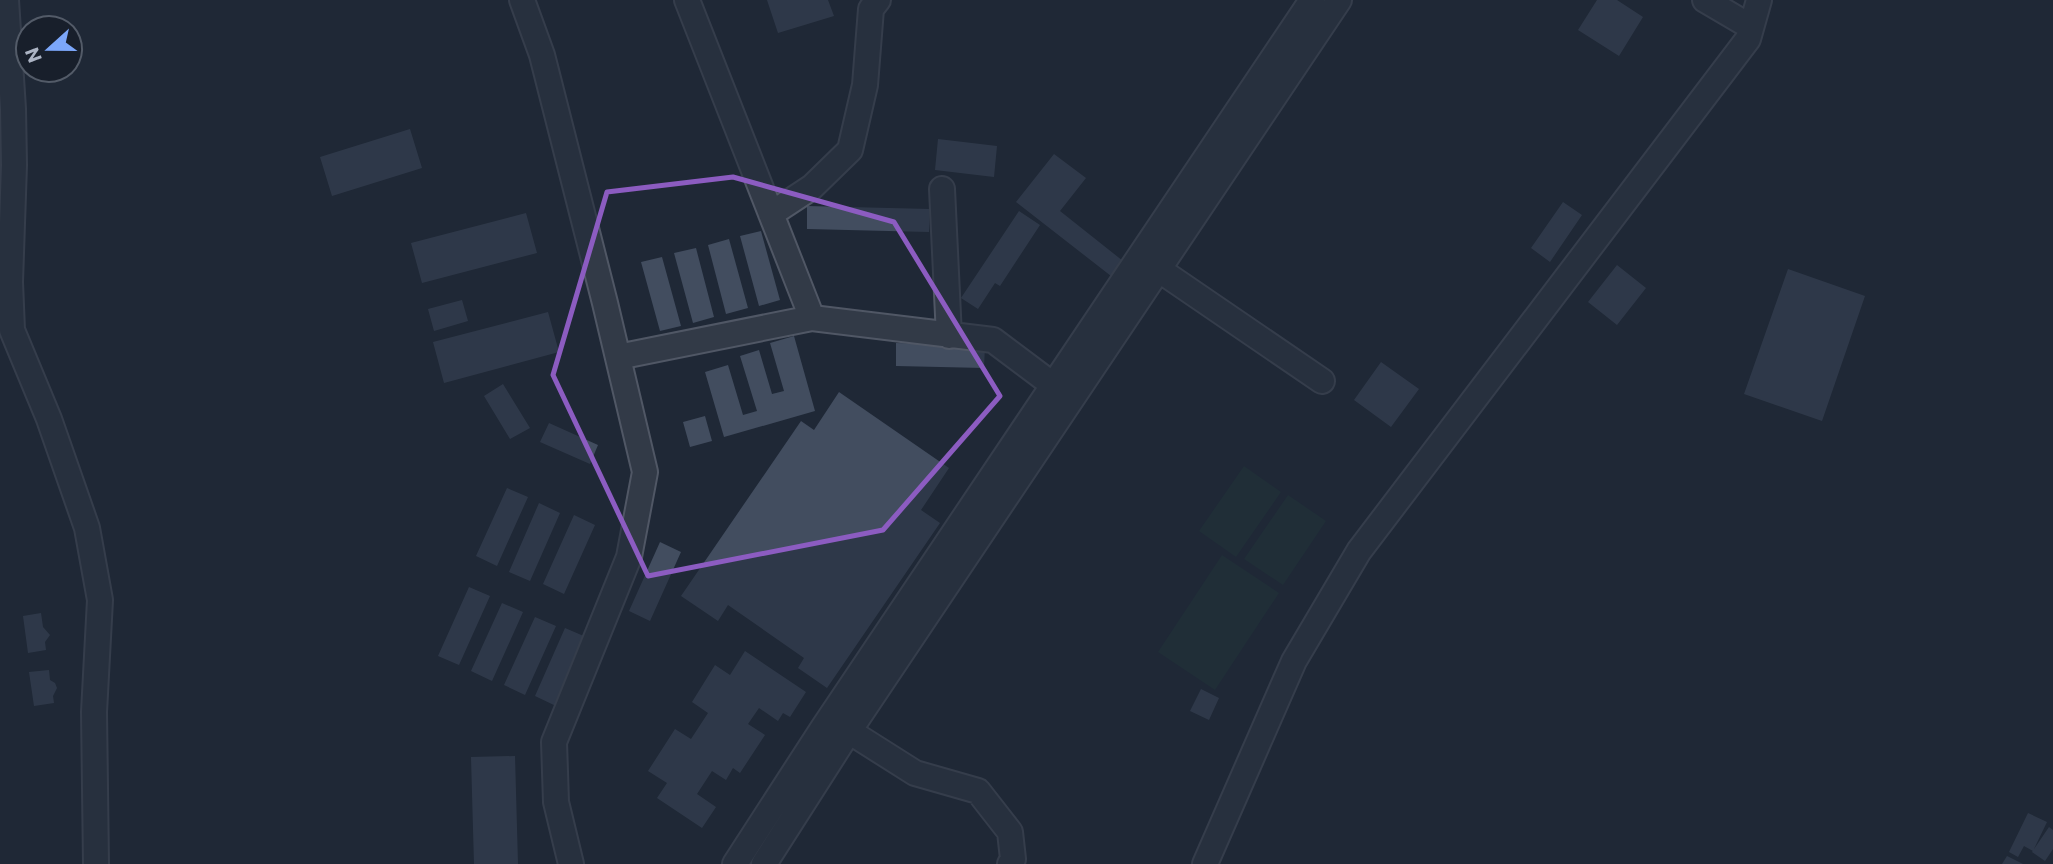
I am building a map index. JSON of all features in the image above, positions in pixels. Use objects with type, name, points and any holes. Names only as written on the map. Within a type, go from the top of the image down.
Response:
[{"type":"street","points":[[6,0],[13,137],[10,282],[12,330],[48,419],[87,528],[100,600],[94,712],[96,864]]},
{"type":"street","points":[[522,0],[542,55],[645,472],[629,557],[554,741],[556,802],[571,864]]},
{"type":"street","points":[[687,0],[812,318]]},
{"type":"street","points":[[771,214],[812,187],[850,150],[865,85],[872,9],[877,0]]},
{"type":"street","points":[[764,864],[839,725],[1053,385],[1312,0]]},
{"type":"street","points":[[735,864],[839,725],[1158,269],[1339,0]]},
{"type":"street","points":[[1705,0],[1751,27]]},
{"type":"street","points":[[1205,864],[1294,661],[1359,551],[1748,39],[1759,0]]},
{"type":"street","points":[[942,190],[949,336]]},
{"type":"street","points":[[1158,269],[1322,381]]},
{"type":"street","points":[[618,356],[812,318],[993,340],[1053,385]]},
{"type":"street","points":[[839,725],[915,773],[978,791],[1010,832],[1013,859],[1010,864]]},
{"type":"highlighted area","points":[[733,177],[894,222],[1000,396],[883,530],[648,576],[553,375],[607,192]]},
{"type":"green space","points":[[1244,466],[1281,492],[1236,557],[1199,531]]},
{"type":"green space","points":[[1288,495],[1326,521],[1283,585],[1244,559]]},
{"type":"green space","points":[[1222,555],[1279,593],[1215,690],[1158,652]]},
{"type":"building","points":[[767,0],[828,0],[834,16],[778,33]]},
{"type":"building","points":[[1597,0],[1617,0],[1643,17],[1619,56],[1578,30]]},
{"type":"building","points":[[410,129],[422,168],[332,196],[320,157]]},
{"type":"building","points":[[938,139],[997,146],[994,177],[935,170]]},
{"type":"building","points":[[1054,154],[1086,178],[1060,211],[1123,261],[1111,276],[1016,202]]},
{"type":"building","points":[[1563,202],[1582,215],[1550,262],[1531,248]]},
{"type":"building","points":[[807,206],[930,209],[929,232],[807,229]]},
{"type":"building","points":[[1019,211],[1040,225],[1000,286],[995,283],[978,309],[961,298]]},
{"type":"building","points":[[526,213],[537,253],[422,283],[411,243]]},
{"type":"building","points":[[761,231],[780,300],[759,306],[740,236]]},
{"type":"building","points":[[729,239],[748,308],[726,314],[708,245]]},
{"type":"building","points":[[696,248],[714,317],[693,323],[674,253]]},
{"type":"building","points":[[662,257],[681,326],[660,331],[641,262]]},
{"type":"building","points":[[1617,265],[1646,288],[1617,325],[1588,302]]},
{"type":"building","points":[[1788,269],[1865,296],[1822,421],[1744,394]]},
{"type":"building","points":[[462,300],[468,321],[434,331],[428,309]]},
{"type":"building","points":[[548,312],[559,352],[444,383],[433,342]]},
{"type":"building","points":[[794,336],[815,411],[724,437],[705,372],[728,365],[743,415],[757,411],[740,356],[759,350],[772,394],[784,391],[770,343]]},
{"type":"building","points":[[896,343],[985,345],[984,368],[896,366]]},
{"type":"building","points":[[1381,362],[1419,389],[1391,427],[1354,400]]},
{"type":"building","points":[[503,384],[530,428],[510,439],[484,396]]},
{"type":"building","points":[[839,392],[949,468],[921,510],[940,523],[827,688],[798,668],[804,658],[728,605],[718,621],[681,596],[801,421],[814,430]]},
{"type":"building","points":[[705,416],[712,441],[690,447],[683,422]]},
{"type":"building","points":[[549,423],[598,445],[590,464],[540,442]]},
{"type":"building","points":[[507,488],[528,497],[497,566],[476,556]]},
{"type":"building","points":[[539,503],[560,513],[530,581],[509,572]]},
{"type":"building","points":[[574,515],[595,525],[564,594],[543,584]]},
{"type":"building","points":[[660,542],[681,552],[650,621],[629,611]]},
{"type":"building","points":[[469,587],[490,596],[459,665],[438,656]]},
{"type":"building","points":[[502,603],[523,612],[492,681],[471,671]]},
{"type":"building","points":[[41,613],[43,627],[50,635],[45,642],[46,650],[28,653],[23,616]]},
{"type":"building","points":[[535,617],[556,626],[525,695],[504,685]]},
{"type":"building","points":[[565,628],[586,637],[556,706],[535,696]]},
{"type":"building","points":[[745,651],[806,692],[790,717],[783,713],[778,721],[759,708],[748,724],[765,735],[740,773],[733,768],[726,780],[712,771],[697,794],[716,807],[702,828],[657,798],[667,783],[648,771],[675,729],[691,739],[708,713],[692,702],[715,665],[730,675]]},
{"type":"building","points":[[49,670],[50,680],[57,688],[53,696],[54,703],[34,706],[29,672]]},
{"type":"building","points":[[1201,689],[1219,698],[1209,720],[1190,711]]},
{"type":"building","points":[[515,756],[518,864],[474,864],[471,757]]},
{"type":"building","points":[[2028,813],[2047,822],[2033,851],[2024,846],[2018,857],[2009,852]]},
{"type":"building","points":[[2049,827],[2053,830],[2053,849],[2045,861],[2032,852]]},
{"type":"building","points":[[2007,856],[2023,864],[2002,864]]}]
